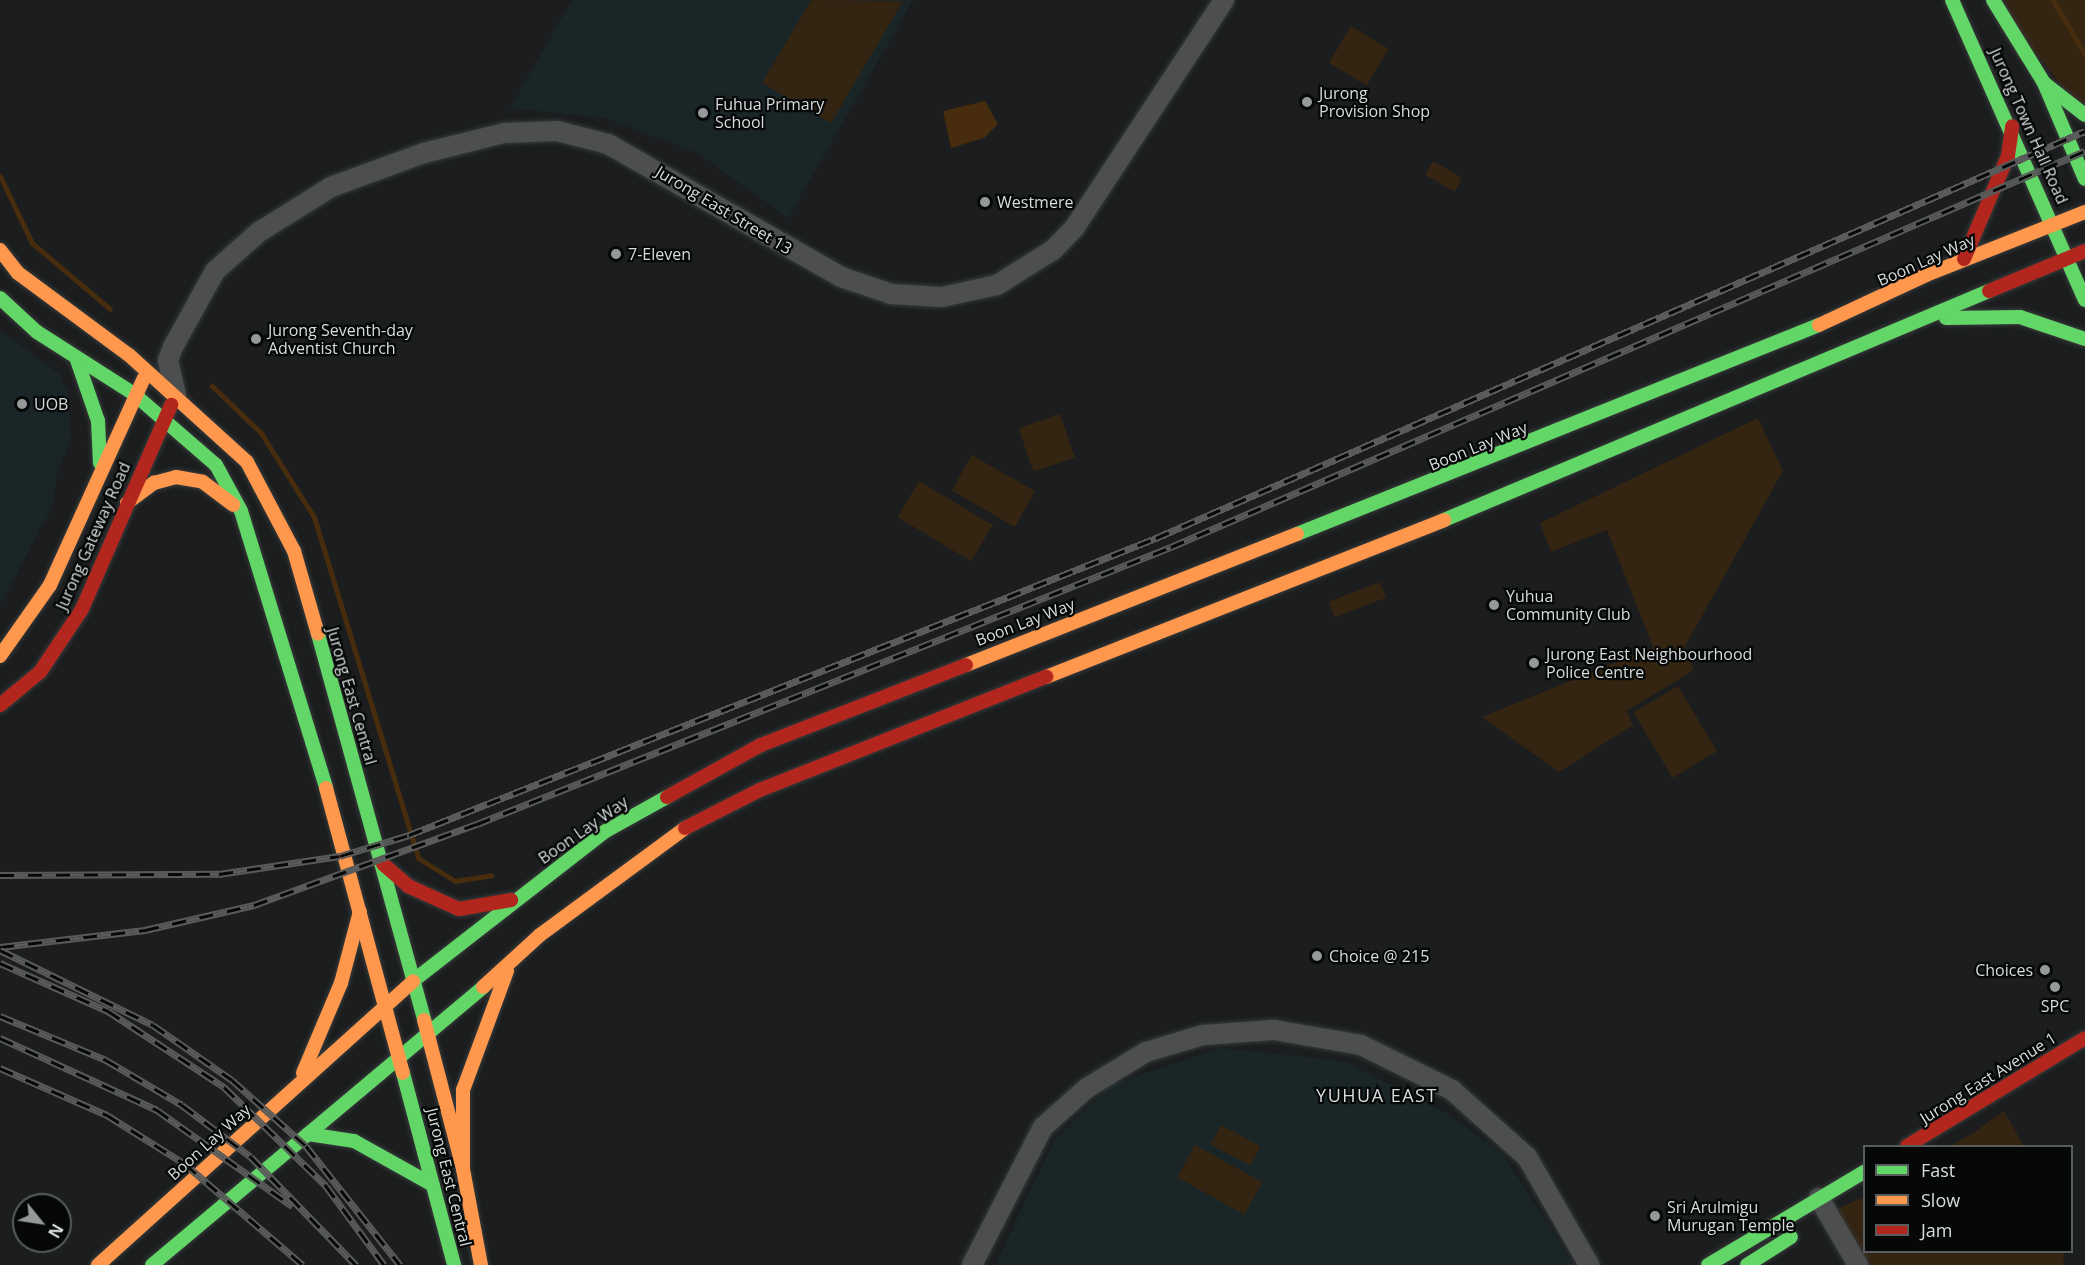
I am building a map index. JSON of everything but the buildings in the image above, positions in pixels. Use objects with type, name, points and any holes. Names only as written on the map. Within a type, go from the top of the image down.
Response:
[{"type":"main road","name":"Jurong Town Hall Road","points":[[1952,0],[2012,126],[2069,257],[2085,300]]},
{"type":"main road","name":"Jurong Town Hall Road","points":[[1993,0],[2044,83],[2085,179]]},
{"type":"main road","points":[[2044,83],[2085,115]]},
{"type":"main road","points":[[1964,259],[2008,156],[2012,126]]},
{"type":"main road","name":"Boon Lay Way","points":[[98,1265],[386,1005],[514,900],[606,831],[768,741],[1770,348],[1964,259],[2085,212]]},
{"type":"main road","name":"Jurong East Central","points":[[0,250],[66,313],[176,395],[247,462],[294,551],[383,864],[426,1039],[463,1169],[481,1265]]},
{"type":"main road","points":[[152,1265],[426,1039],[509,964],[671,835],[760,790],[1442,521],[2085,251]]},
{"type":"main road","name":"Jurong East Central","points":[[0,298],[77,360],[134,393],[216,465],[241,511],[402,1059],[453,1265]]},
{"type":"main road","points":[[1927,318],[2020,316],[2085,339]]},
{"type":"main road","points":[[77,360],[98,421],[100,466]]},
{"type":"main road","name":"Jurong Gateway Road","points":[[0,656],[50,585],[100,466],[134,393],[148,372]]},
{"type":"main road","name":"Jurong Gateway Road","points":[[0,705],[40,672],[82,609],[163,420],[176,395]]},
{"type":"main road","points":[[127,503],[154,483],[176,477],[202,482],[241,511]]},
{"type":"main road","points":[[383,864],[408,886],[459,909],[514,900]]},
{"type":"main road","points":[[298,1085],[341,983],[360,911]]},
{"type":"main road","points":[[463,1169],[463,1090],[478,1036],[509,964]]},
{"type":"main road","name":"Jurong East Avenue 1","points":[[1909,1145],[2085,1038]]},
{"type":"main road","name":"Jurong East Avenue 1","points":[[1935,1145],[2085,1057]]},
{"type":"main road","points":[[308,1134],[354,1140],[433,1185]]},
{"type":"main road","points":[[1747,1265],[1818,1214],[1863,1173]]},
{"type":"main road","points":[[1708,1265],[1863,1191]]},
{"type":"street","name":"Jurong East Street 13","points":[[168,360],[215,271],[287,212],[331,187],[424,153],[504,133],[558,131],[608,144],[842,277],[891,294],[942,297],[998,285],[1053,250],[1075,227],[1224,0]]},
{"type":"street","points":[[148,372],[168,360],[176,395]]},
{"type":"street","points":[[972,1265],[1043,1127],[1087,1088],[1146,1052],[1203,1035],[1274,1030],[1361,1045],[1452,1090],[1527,1156],[1589,1265]]},
{"type":"street","points":[[1818,1214],[1858,1265]]},
{"type":"shaded area","name":"Fuhua Primary School","points":[[572,0],[913,0],[788,218],[698,153],[605,118],[510,108]]},
{"type":"shaded area","points":[[811,0],[903,1],[831,123],[762,83]]},
{"type":"shaded area","points":[[1993,0],[2085,0],[2085,115]]},
{"type":"shaded area","points":[[1351,26],[1389,49],[1367,86],[1329,63]]},
{"type":"shaded area","points":[[985,101],[998,124],[984,138],[951,148],[943,111]]},
{"type":"shaded area","points":[[1433,161],[1462,178],[1454,192],[1425,175]]},
{"type":"shaded area","points":[[0,330],[59,374],[68,391],[71,440],[57,473],[53,505],[0,605]]},
{"type":"shaded area","points":[[1060,414],[1075,457],[1033,472],[1018,428]]},
{"type":"shaded area","points":[[1758,418],[1783,471],[1683,650],[1694,670],[1627,711],[1633,725],[1559,772],[1482,717],[1653,647],[1607,530],[1551,552],[1540,523]]},
{"type":"shaded area","points":[[972,455],[1035,491],[1015,527],[952,491]]},
{"type":"shaded area","points":[[919,481],[993,525],[971,561],[897,517]]},
{"type":"shaded area","points":[[1380,582],[1386,598],[1335,618],[1329,602]]},
{"type":"shaded area","points":[[1678,686],[1717,751],[1673,778],[1633,713]]},
{"type":"shaded area","points":[[1220,1048],[1344,1061],[1451,1116],[1503,1154],[1574,1265],[995,1265],[1055,1139],[1111,1085]]},
{"type":"shaded area","points":[[2004,1111],[2023,1145],[1952,1145]]},
{"type":"shaded area","points":[[1221,1125],[1261,1146],[1250,1166],[1211,1144]]},
{"type":"shaded area","points":[[1195,1145],[1262,1182],[1244,1215],[1177,1177]]},
{"type":"shaded area","points":[[1863,1197],[1863,1253],[2063,1253],[2064,1265],[1860,1265],[1828,1213]]},
{"type":"waterway","points":[[2053,0],[2085,55]]},
{"type":"waterway","points":[[0,176],[32,243],[110,309]]},
{"type":"waterway","points":[[212,386],[261,433],[314,517],[418,858],[455,881],[492,875]]},
{"type":"railway","points":[[0,875],[219,874],[340,856],[409,835],[1156,538],[2085,131]]},
{"type":"railway","points":[[0,947],[145,930],[254,905],[477,824],[1171,547],[2085,151]]},
{"type":"railway","points":[[0,950],[153,1025],[232,1080],[306,1146],[400,1265]]},
{"type":"railway","points":[[0,963],[108,1011],[224,1087],[326,1186],[384,1265]]},
{"type":"railway","points":[[0,1016],[106,1060],[182,1105],[251,1157],[356,1265]]},
{"type":"railway","points":[[0,1038],[157,1110],[292,1206]]},
{"type":"railway","points":[[0,1068],[107,1115],[185,1164],[303,1265]]},
{"type":"traffic: fast","points":[[1952,0],[2085,300]]},
{"type":"traffic: fast","points":[[1993,0],[2044,83],[2085,179]]},
{"type":"traffic: fast","points":[[2044,83],[2085,115]]},
{"type":"traffic: fast","points":[[1444,520],[1989,291]]},
{"type":"traffic: fast","points":[[0,298],[37,332],[134,394],[216,465],[241,511],[326,788]]},
{"type":"traffic: fast","points":[[1946,318],[2020,317],[2085,339]]},
{"type":"traffic: fast","points":[[1297,534],[1819,325]]},
{"type":"traffic: fast","points":[[77,360],[98,421],[100,463]]},
{"type":"traffic: fast","points":[[318,634],[424,1020]]},
{"type":"traffic: fast","points":[[413,981],[606,831],[667,797]]},
{"type":"traffic: fast","points":[[152,1265],[483,987]]},
{"type":"traffic: fast","points":[[403,1073],[454,1265]]},
{"type":"traffic: fast","points":[[308,1134],[354,1141],[433,1185]]},
{"type":"traffic: fast","points":[[1708,1265],[1863,1173]]},
{"type":"traffic: fast","points":[[1747,1265],[1791,1237]]},
{"type":"traffic: slow","points":[[1819,325],[1926,275],[2085,212]]},
{"type":"traffic: slow","points":[[0,250],[18,273],[129,355],[247,462],[294,551],[318,634]]},
{"type":"traffic: slow","points":[[0,656],[50,585],[144,378]]},
{"type":"traffic: slow","points":[[127,503],[154,483],[176,477],[203,482],[233,505]]},
{"type":"traffic: slow","points":[[1046,677],[1444,520]]},
{"type":"traffic: slow","points":[[966,665],[1297,534]]},
{"type":"traffic: slow","points":[[326,788],[403,1073]]},
{"type":"traffic: slow","points":[[483,987],[540,935],[685,828]]},
{"type":"traffic: slow","points":[[303,1073],[341,983],[360,911]]},
{"type":"traffic: slow","points":[[463,1169],[463,1090],[507,971]]},
{"type":"traffic: slow","points":[[98,1265],[413,981]]},
{"type":"traffic: slow","points":[[424,1020],[463,1169],[481,1265]]},
{"type":"traffic: jam","points":[[1964,259],[2008,156],[2012,126]]},
{"type":"traffic: jam","points":[[1989,291],[2085,251]]},
{"type":"traffic: jam","points":[[0,705],[40,672],[82,609],[171,405]]},
{"type":"traffic: jam","points":[[667,797],[761,745],[966,665]]},
{"type":"traffic: jam","points":[[685,828],[760,790],[1046,677]]},
{"type":"traffic: jam","points":[[383,864],[408,886],[459,909],[511,900]]},
{"type":"traffic: jam","points":[[1909,1145],[2085,1038]]},
{"type":"place","name":"Jurong Provision Shop","points":[[1307,102]]},
{"type":"place","name":"Fuhua Primary School","points":[[703,113]]},
{"type":"place","name":"Westmere","points":[[985,202]]},
{"type":"place","name":"7-Eleven","points":[[616,254]]},
{"type":"place","name":"Jurong Seventh-day Adventist Church","points":[[256,339]]},
{"type":"place","name":"UOB","points":[[22,404]]},
{"type":"place","name":"Yuhua Community Club","points":[[1494,605]]},
{"type":"place","name":"Jurong East Neighbourhood Police Centre","points":[[1534,663]]},
{"type":"place","name":"Choice @ 215","points":[[1317,956]]},
{"type":"place","name":"Choices","points":[[2045,970]]},
{"type":"place","name":"SPC","points":[[2055,987]]},
{"type":"place","name":"Sri Arulmigu Murugan Temple","points":[[1655,1216]]},
{"type":"district","name":"YUHUA EAST","points":[[1377,1095]]}]
